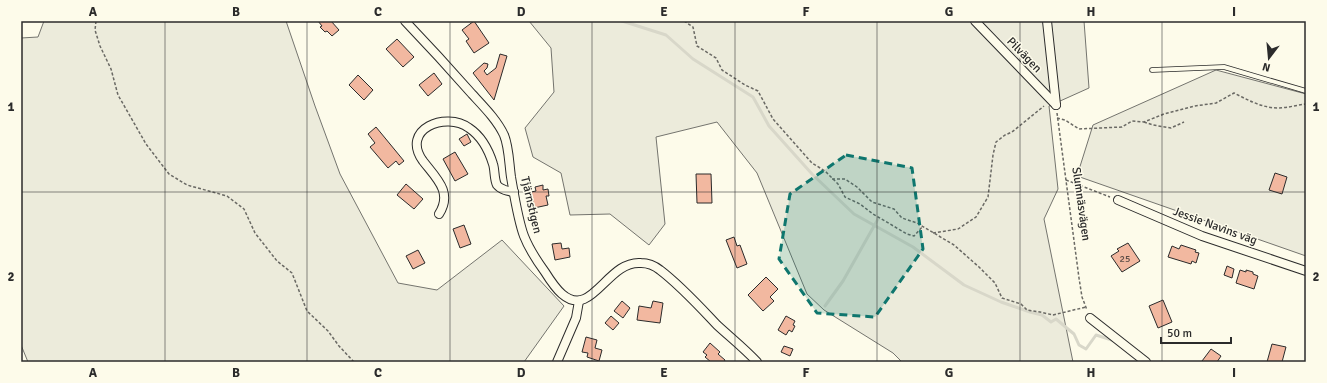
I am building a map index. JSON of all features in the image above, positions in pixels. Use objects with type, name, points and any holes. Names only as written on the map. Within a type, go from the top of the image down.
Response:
[{"type":"street","name":"Tjärnstigen","points":[[405,21],[457,76],[491,115],[501,129],[506,142],[514,192],[523,234],[535,257],[562,294],[579,301]]},
{"type":"street","name":"Pilvägen","points":[[975,21],[1054,102]]},
{"type":"street","points":[[1048,21],[1054,102]]},
{"type":"street","points":[[439,214],[444,204],[444,193],[440,184],[421,158],[417,140],[426,127],[434,123],[443,121],[453,122],[469,128],[478,136],[485,146],[493,163],[496,184],[500,188],[514,192]]},
{"type":"street","name":"Jessie Navins väg","points":[[1118,200],[1202,236],[1306,271]]},
{"type":"street","points":[[557,362],[576,318],[579,301],[590,296],[612,275],[625,265],[631,263],[649,264],[660,270],[757,362]]},
{"type":"street","points":[[1090,318],[1146,362]]},
{"type":"lane","points":[[1152,70],[1224,67],[1306,91]]},
{"type":"path","points":[[96,21],[95,30],[100,46],[111,69],[118,95],[146,144],[169,174],[187,185],[226,196],[244,209],[255,233],[277,261],[292,273],[307,311],[328,331],[339,346],[354,362]]},
{"type":"path","points":[[684,21],[693,26],[697,46],[716,58],[722,70],[745,85],[758,91],[773,119],[812,163],[824,171],[838,184],[845,197],[860,204],[873,214],[907,234],[914,236],[923,226]]},
{"type":"path","points":[[1144,122],[1164,114],[1195,106],[1216,103],[1234,93],[1251,102],[1264,106],[1278,108],[1306,104]]},
{"type":"path","points":[[933,233],[958,229],[976,217],[988,197],[996,142],[1054,102]]},
{"type":"path","name":"Slumnäsvägen","points":[[1054,102],[1082,297],[1090,318]]},
{"type":"path","points":[[1057,118],[1065,120],[1078,129],[1122,127],[1132,121],[1171,128],[1184,122]]},
{"type":"path","points":[[832,179],[845,179],[857,187],[872,202],[894,209],[902,218],[923,226],[954,245],[979,267],[994,283],[1002,298],[1021,304],[1027,310],[1053,316],[1086,307]]},
{"type":"path","points":[[1066,180],[1118,200]]},
{"type":"highlighted area","points":[[846,155],[912,168],[923,249],[875,317],[817,313],[779,259],[790,194]]},
{"type":"shaded area","points":[[44,21],[286,21],[340,174],[398,283],[437,290],[502,240],[564,306],[524,362],[28,362],[21,345],[21,38],[38,37]]},
{"type":"shaded area","points":[[529,21],[1084,21],[1089,88],[1049,106],[1058,189],[1044,219],[1073,362],[902,362],[893,353],[824,310],[807,294],[757,173],[717,122],[656,137],[665,224],[649,245],[610,214],[570,215],[561,173],[533,157],[525,128],[554,92],[551,48]]},
{"type":"shaded area","points":[[1216,70],[1306,94],[1306,256],[1077,176],[1093,125]]},
{"type":"building","points":[[318,21],[331,21],[339,30],[332,36],[320,27],[322,26]]},
{"type":"building","points":[[474,21],[489,43],[474,53],[466,41],[469,39],[462,30]]},
{"type":"building","points":[[397,39],[414,57],[403,67],[386,49]]},
{"type":"building","points":[[500,54],[507,56],[494,100],[473,73],[484,63],[488,64],[484,71],[487,75],[496,68]]},
{"type":"building","points":[[434,73],[442,84],[428,96],[419,85]]},
{"type":"building","points":[[358,75],[373,90],[364,100],[349,85]]},
{"type":"building","points":[[376,127],[404,161],[399,165],[396,161],[388,168],[370,147],[375,143],[368,134]]},
{"type":"building","points":[[467,134],[471,142],[464,146],[459,139]]},
{"type":"building","points":[[455,152],[468,174],[455,181],[443,159]]},
{"type":"building","points":[[1275,173],[1287,177],[1282,194],[1269,190]]},
{"type":"building","points":[[696,174],[711,174],[712,203],[697,203]]},
{"type":"building","points":[[406,184],[423,199],[414,209],[397,195]]},
{"type":"building","points":[[543,185],[543,190],[548,189],[549,196],[546,196],[548,205],[534,208],[531,192],[536,191],[535,187]]},
{"type":"building","points":[[464,225],[471,244],[460,248],[453,229]]},
{"type":"building","points":[[734,237],[737,246],[740,245],[747,264],[737,268],[726,240]]},
{"type":"building","points":[[561,243],[562,249],[569,248],[570,257],[555,260],[552,244]]},
{"type":"building","points":[[1128,243],[1140,261],[1122,272],[1111,256],[1119,251],[1117,249]]},
{"type":"building","points":[[1181,245],[1196,250],[1195,252],[1199,253],[1196,263],[1192,261],[1191,264],[1168,257],[1172,246],[1179,249]]},
{"type":"building","points":[[418,250],[425,263],[413,269],[406,256]]},
{"type":"building","points":[[1227,266],[1234,269],[1232,278],[1224,275]]},
{"type":"building","points":[[1240,270],[1253,272],[1253,274],[1258,276],[1254,289],[1236,283]]},
{"type":"building","points":[[766,277],[778,289],[770,297],[774,301],[763,311],[748,295]]},
{"type":"building","points":[[1163,300],[1172,322],[1158,328],[1149,306]]},
{"type":"building","points":[[622,301],[630,308],[623,318],[614,311]]},
{"type":"building","points":[[653,301],[663,303],[660,323],[637,320],[639,306],[651,308]]},
{"type":"building","points":[[611,316],[619,323],[613,330],[605,323]]},
{"type":"building","points":[[786,316],[795,321],[793,325],[795,326],[792,332],[789,330],[786,335],[778,330]]},
{"type":"building","points":[[586,337],[597,340],[595,348],[602,350],[599,361],[587,357],[588,353],[582,352]]},
{"type":"building","points":[[710,343],[720,352],[718,354],[725,360],[724,362],[711,362],[705,357],[707,355],[703,352]]},
{"type":"building","points":[[1272,344],[1286,347],[1282,362],[1267,362]]},
{"type":"building","points":[[784,346],[793,349],[790,356],[781,352]]},
{"type":"building","points":[[1211,349],[1221,356],[1217,362],[1202,361]]},
{"type":"waterway","points":[[622,21],[666,35],[693,59],[753,97],[769,126],[812,174],[854,214],[913,247],[964,285],[1001,302],[1042,315],[1051,322],[1056,319],[1074,334],[1079,345],[1086,349],[1096,335],[1115,341]]},
{"type":"waterway","points":[[825,306],[843,281],[878,219]]}]
